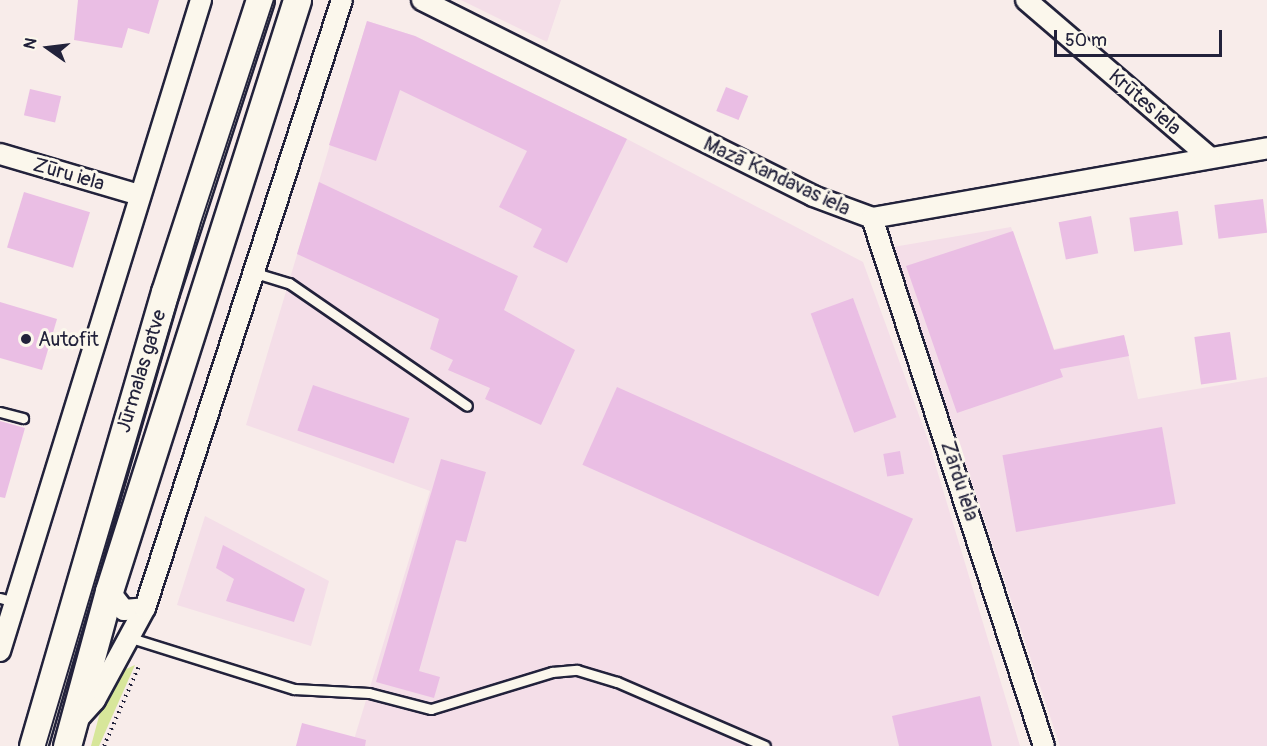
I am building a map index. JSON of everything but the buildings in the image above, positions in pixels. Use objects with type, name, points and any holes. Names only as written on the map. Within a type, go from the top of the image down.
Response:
[{"type":"main road","name":"Jūrmalas gatve","points":[[33,746],[168,282],[260,0]]},
{"type":"main road","name":"Jūrmalas gatve","points":[[70,734],[109,591],[297,0]]},
{"type":"street","points":[[0,651],[7,600],[201,0]]},
{"type":"street","name":"Jūrmalas gatve","points":[[70,734],[95,700],[102,679],[131,639],[145,608],[251,272],[342,0]]},
{"type":"street","name":"Mazā Kandavas iela","points":[[422,0],[813,196],[872,218],[1267,148]]},
{"type":"street","name":"Krūtes iela","points":[[1026,0],[1209,157]]},
{"type":"street","name":"Zūru iela","points":[[0,154],[139,195]]},
{"type":"street","name":"Zārdu iela","points":[[872,218],[1044,746]]},
{"type":"street","points":[[109,591],[124,610],[145,608]]},
{"type":"lane","points":[[251,272],[289,283],[467,406]]},
{"type":"lane","points":[[0,412],[23,418]]},
{"type":"lane","points":[[131,639],[294,689],[369,693],[431,709],[552,672],[577,670],[617,682],[765,746]]},
{"type":"shaded area","points":[[461,0],[561,0],[547,42]]},
{"type":"shaded area","points":[[367,21],[415,36],[627,139],[863,262],[928,440],[1020,746],[352,746],[430,491],[246,425]]},
{"type":"shaded area","points":[[1011,227],[1054,349],[1124,335],[1138,399],[1267,377],[1267,746],[1060,746],[893,247]]},
{"type":"shaded area","points":[[205,516],[329,581],[311,646],[177,605]]},
{"type":"green space","points":[[135,665],[99,746],[91,746],[107,686],[115,674]]},
{"type":"tram line","points":[[46,746],[201,223],[274,0]]},
{"type":"place","name":"Autofit","points":[[26,339]]}]
